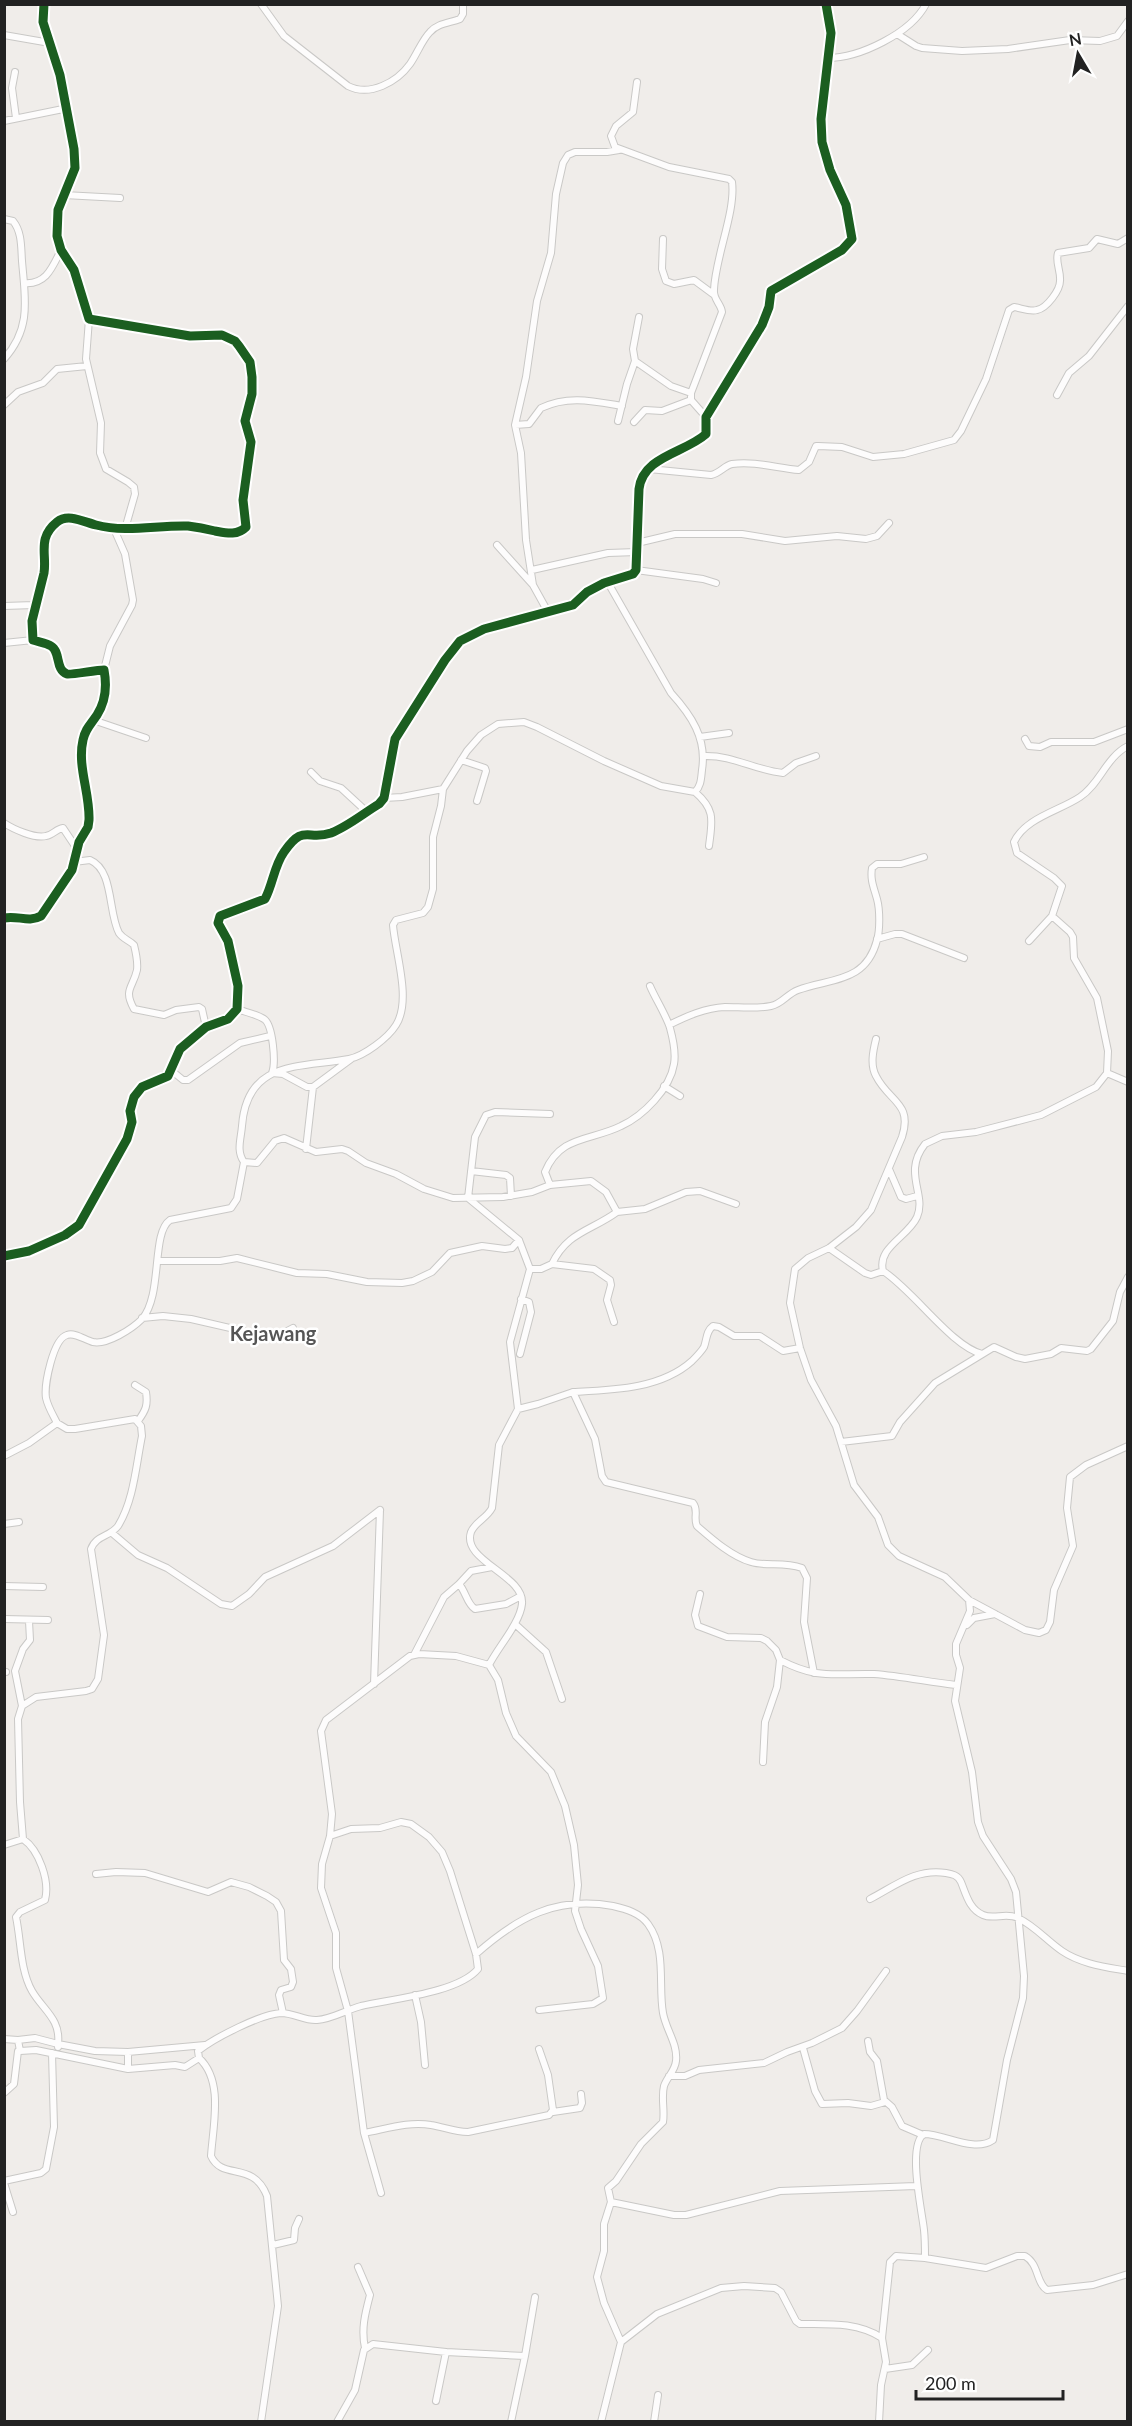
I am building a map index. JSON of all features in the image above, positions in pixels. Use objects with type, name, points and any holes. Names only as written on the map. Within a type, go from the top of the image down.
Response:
[{"type":"street","points":[[44,4],[44,22],[68,108],[75,168],[64,195],[56,227],[61,250],[74,270],[89,319],[87,366],[100,415],[99,445],[102,462],[115,476],[128,482],[134,488],[135,494],[125,529]]},
{"type":"street","points":[[261,4],[284,36],[348,86],[358,91],[384,85],[396,78],[409,66],[430,32],[445,23],[460,19],[463,14],[463,4]]},
{"type":"street","points":[[387,798],[395,739],[452,649],[467,637],[484,629],[573,605],[604,583],[633,574],[636,570],[640,479],[660,460],[706,434],[706,419],[758,334],[769,308],[771,291],[842,250],[852,239],[846,205],[830,170],[822,142],[821,119],[831,33],[826,4]]},
{"type":"street","points":[[828,58],[870,47],[897,34],[922,13],[926,4]]},
{"type":"street","points":[[897,34],[922,48],[962,51],[1008,49],[1053,41],[1110,39],[1122,30],[1128,21]]},
{"type":"street","points":[[4,35],[50,43]]},
{"type":"street","points":[[15,72],[12,88],[16,118]]},
{"type":"street","points":[[637,82],[633,112],[616,126],[611,136],[613,145],[619,150],[669,167],[729,179],[732,182],[730,206],[713,294]]},
{"type":"street","points":[[4,121],[68,108]]},
{"type":"street","points":[[533,585],[526,540],[521,453],[515,425],[526,377],[537,301],[551,253],[556,194],[563,163],[568,155],[575,152],[619,150]]},
{"type":"street","points":[[64,195],[120,198]]},
{"type":"street","points":[[4,219],[13,221],[19,233],[27,304],[16,344],[4,358]]},
{"type":"street","points":[[649,469],[711,475],[737,464],[772,465],[799,470],[809,462],[816,446],[842,447],[873,457],[904,454],[951,442],[961,431],[983,385],[1009,310],[1014,307],[1032,311],[1040,310],[1059,288],[1061,280],[1058,253],[1089,248],[1097,239],[1118,244],[1128,238]]},
{"type":"street","points":[[634,422],[645,410],[662,411],[691,397],[722,312],[713,294],[694,280],[674,284],[666,280],[662,269],[663,239]]},
{"type":"street","points":[[24,283],[34,284],[41,280],[53,266],[61,250]]},
{"type":"street","points":[[1057,395],[1070,373],[1089,356],[1128,306]]},
{"type":"street","points":[[618,421],[635,361],[633,350],[639,317]]},
{"type":"street","points":[[33,640],[34,605],[45,566],[43,547],[46,537],[57,521],[70,518],[114,530],[189,526],[237,533],[246,527],[243,500],[251,442],[245,421],[252,394],[251,368],[239,346],[235,341],[222,335],[190,336],[89,319]]},
{"type":"street","points":[[635,361],[670,386],[691,397],[706,419]]},
{"type":"street","points":[[4,405],[18,392],[40,385],[57,369],[87,366]]},
{"type":"street","points":[[515,425],[530,424],[541,408],[571,399],[622,406]]},
{"type":"street","points":[[637,543],[675,534],[742,534],[785,541],[837,536],[866,538],[877,537],[889,523]]},
{"type":"street","points":[[4,918],[33,920],[41,916],[64,884],[89,819],[81,751],[85,734],[99,713],[106,692],[104,670],[110,646],[132,605],[124,554],[114,530]]},
{"type":"street","points":[[497,545],[533,585],[548,612]]},
{"type":"street","points":[[532,570],[608,553],[637,552]]},
{"type":"street","points":[[636,570],[703,579],[716,583]]},
{"type":"street","points":[[604,583],[671,693],[690,714],[700,737],[704,756],[700,783],[695,792]]},
{"type":"street","points":[[4,606],[34,605]]},
{"type":"street","points":[[4,643],[33,640],[52,646],[56,651],[61,671],[64,673],[72,675],[83,671],[104,670]]},
{"type":"street","points":[[93,720],[146,738]]},
{"type":"street","points":[[272,1073],[283,1074],[307,1087],[313,1087],[389,1033],[400,1017],[401,977],[393,925],[396,920],[423,913],[428,907],[433,889],[431,849],[443,789],[461,760],[481,735],[498,724],[524,722],[661,786],[695,792],[709,806],[712,819],[709,846]]},
{"type":"street","points":[[1025,740],[1029,746],[1038,747],[1051,742],[1094,742],[1128,729]]},
{"type":"street","points":[[700,737],[729,733]]},
{"type":"street","points":[[1029,941],[1052,916],[1058,904],[1062,885],[1017,853],[1014,842],[1022,830],[1081,797],[1092,788],[1113,758],[1128,746]]},
{"type":"street","points":[[704,756],[725,756],[755,767],[783,773],[796,763],[816,756]]},
{"type":"street","points":[[461,760],[486,771],[477,801]]},
{"type":"street","points":[[311,772],[320,781],[341,788],[367,812]]},
{"type":"street","points":[[4,1256],[29,1251],[65,1235],[80,1225],[127,1139],[132,1122],[130,1111],[134,1097],[142,1087],[168,1076],[180,1049],[206,1028],[228,1019],[237,1009],[238,986],[228,941],[218,922],[220,916],[265,899],[282,854],[299,835],[305,833],[324,835],[333,832],[387,798],[443,789]]},
{"type":"street","points":[[4,822],[39,837],[50,835],[59,828],[63,828],[77,849]]},
{"type":"street","points":[[669,1025],[693,1014],[722,1007],[773,1006],[782,1002],[789,994],[801,989],[850,976],[870,958],[878,939],[878,902],[871,881],[872,868],[877,864],[901,864],[924,857]]},
{"type":"street","points":[[74,862],[90,860],[97,865],[108,882],[119,932],[134,945],[136,974],[128,988],[128,996],[134,1009],[164,1015],[199,1006],[202,1009],[206,1028]]},
{"type":"street","points":[[982,1354],[974,1352],[957,1341],[915,1297],[884,1270],[883,1254],[901,1238],[917,1217],[919,1205],[915,1167],[922,1148],[931,1140],[942,1136],[976,1132],[1041,1115],[1096,1087],[1107,1073],[1108,1051],[1097,998],[1074,958],[1073,937],[1052,916]]},
{"type":"street","points":[[878,939],[902,934],[964,958]]},
{"type":"street","points":[[550,1185],[545,1172],[550,1161],[562,1149],[581,1138],[621,1126],[648,1106],[664,1086],[674,1064],[674,1049],[669,1025],[650,986]]},
{"type":"street","points":[[237,1009],[264,1019],[268,1023],[275,1051],[272,1073]]},
{"type":"street","points":[[172,1071],[183,1080],[188,1080],[240,1043],[270,1036]]},
{"type":"street","points":[[876,1039],[872,1062],[876,1077],[903,1108],[906,1115],[903,1137],[871,1210],[856,1227],[830,1248],[808,1258],[795,1269],[790,1303],[800,1348],[812,1380],[836,1426],[854,1485],[878,1517],[883,1534],[894,1552],[908,1561],[945,1577],[969,1600],[1025,1630],[1039,1633],[1046,1630],[1050,1622],[1054,1590],[1073,1546],[1067,1502],[1070,1477],[1086,1465],[1128,1446]]},
{"type":"street","points":[[142,1318],[154,1289],[161,1233],[165,1223],[234,1206],[244,1162],[239,1143],[243,1112],[256,1088],[272,1073],[285,1067],[351,1059]]},
{"type":"street","points":[[1107,1073],[1128,1082]]},
{"type":"street","points":[[664,1086],[680,1096]]},
{"type":"street","points":[[306,1149],[313,1087]]},
{"type":"street","points":[[468,1198],[475,1137],[486,1115],[495,1112],[550,1114]]},
{"type":"street","points":[[244,1162],[257,1163],[272,1144],[284,1138],[316,1152],[342,1149],[348,1151],[366,1163],[396,1174],[441,1196],[468,1198],[511,1196],[550,1185],[591,1181],[606,1192],[617,1212]]},
{"type":"street","points":[[889,1169],[900,1196],[906,1199],[917,1196]]},
{"type":"street","points":[[471,1172],[506,1175],[510,1178],[511,1196]]},
{"type":"street","points":[[552,1264],[558,1251],[567,1242],[581,1232],[602,1224],[617,1212],[645,1209],[686,1192],[700,1191],[736,1204]]},
{"type":"street","points":[[468,1198],[519,1240],[530,1269],[510,1342],[518,1408],[499,1445],[496,1456],[492,1508],[489,1515],[470,1533],[473,1548],[517,1587],[521,1596],[522,1604],[515,1624],[489,1665]]},
{"type":"street","points":[[159,1261],[220,1261],[237,1258],[297,1273],[327,1274],[367,1282],[402,1283],[413,1281],[432,1272],[450,1253],[482,1246],[512,1248],[519,1240]]},
{"type":"street","points":[[830,1248],[865,1274],[871,1275],[884,1270]]},
{"type":"street","points":[[530,1269],[541,1269],[552,1264],[594,1269],[610,1280],[607,1300],[614,1322]]},
{"type":"street","points":[[841,1442],[892,1436],[900,1422],[935,1383],[994,1347],[1025,1359],[1051,1354],[1061,1348],[1087,1351],[1113,1321],[1120,1292],[1128,1277]]},
{"type":"street","points":[[520,1299],[529,1302],[531,1312],[520,1354]]},
{"type":"street","points":[[138,1421],[130,1419],[75,1429],[67,1429],[57,1423],[46,1396],[50,1368],[59,1341],[72,1334],[92,1342],[104,1341],[115,1337],[142,1318],[163,1316],[191,1319],[269,1337],[278,1336],[293,1328]]},
{"type":"street","points":[[518,1408],[573,1392],[630,1387],[670,1375],[698,1354],[708,1331],[713,1326],[734,1336],[760,1336],[783,1351],[800,1348]]},
{"type":"street","points":[[21,1706],[36,1697],[92,1689],[98,1679],[104,1635],[91,1549],[97,1539],[112,1533],[128,1506],[142,1436],[138,1421],[148,1402],[146,1392],[135,1385]]},
{"type":"street","points":[[573,1392],[595,1439],[602,1476],[606,1482],[693,1503],[696,1507],[697,1526],[719,1544],[750,1562],[789,1563],[802,1568],[807,1578],[804,1622],[814,1673]]},
{"type":"street","points":[[4,1456],[14,1452],[57,1423]]},
{"type":"street","points":[[112,1533],[138,1555],[167,1568],[221,1604],[232,1606],[249,1594],[265,1577],[333,1546],[380,1509],[374,1684]]},
{"type":"street","points":[[4,1524],[19,1522]]},
{"type":"street","points":[[414,1655],[444,1597],[471,1571],[492,1567]]},
{"type":"street","points":[[459,1584],[475,1610],[506,1604],[521,1596]]},
{"type":"street","points":[[4,1586],[43,1587]]},
{"type":"street","points":[[700,1594],[695,1615],[698,1626],[727,1636],[761,1638],[776,1650],[780,1660],[777,1687],[765,1722],[763,1762]]},
{"type":"street","points":[[868,2042],[870,2052],[877,2061],[885,2102],[892,2107],[902,2126],[923,2135],[929,2134],[978,2145],[987,2144],[993,2140],[1007,2060],[1024,1992],[1020,1919],[1016,1892],[1011,1879],[994,1854],[978,1822],[972,1772],[955,1701],[960,1668],[956,1644],[971,1608],[969,1600]]},
{"type":"street","points":[[962,1630],[974,1618],[995,1614]]},
{"type":"street","points":[[4,1619],[48,1620]]},
{"type":"street","points":[[13,2212],[5,2183],[41,2173],[46,2169],[54,2127],[59,2031],[53,2017],[34,1994],[26,1977],[16,1916],[45,1900],[47,1892],[36,1856],[31,1845],[23,1839],[20,1802],[18,1719],[21,1706],[15,1671],[23,1649],[30,1640],[29,1621]]},
{"type":"street","points":[[515,1624],[546,1652],[562,1699]]},
{"type":"street","points":[[381,2193],[364,2133],[348,2011],[336,1968],[336,1933],[321,1888],[322,1864],[330,1836],[331,1795],[320,1739],[322,1725],[395,1665],[414,1655],[456,1656],[489,1665],[498,1680],[506,1713],[516,1736],[551,1772],[565,1806],[574,1845],[578,1885],[576,1903],[581,1929],[598,1966],[603,1998],[593,2004],[539,2010]]},
{"type":"street","points":[[780,1660],[800,1670],[814,1673],[838,1676],[876,1674],[956,1685]]},
{"type":"street","points":[[5,2039],[35,2038],[57,2049],[128,2067],[190,2066],[198,2059],[198,2051],[205,2045],[265,2016],[283,2013],[318,2020],[359,2006],[415,1995],[454,1984],[473,1975],[478,1969],[476,1954],[446,1861],[429,1837],[411,1824],[401,1822],[380,1828],[351,1829],[330,1836]]},
{"type":"street","points":[[4,1845],[23,1839]]},
{"type":"street","points":[[96,1874],[145,1873],[208,1892],[227,1883],[237,1883],[276,1902],[281,1911],[284,1960],[291,1969],[293,1982],[291,1987],[281,1990],[279,1995],[283,2013]]},
{"type":"street","points":[[870,1899],[919,1873],[955,1875],[960,1879],[964,1893],[975,1910],[984,1916],[1010,1916],[1020,1919],[1062,1951],[1076,1958],[1128,1971]]},
{"type":"street","points":[[476,1954],[495,1937],[537,1913],[551,1907],[576,1903],[627,1909],[643,1918],[658,1947],[663,2011],[675,2050],[674,2068],[664,2088],[663,2122],[646,2138],[616,2181],[608,2188],[611,2202],[604,2224],[604,2251],[597,2277],[604,2303],[621,2342],[601,2421]]},
{"type":"street","points":[[669,2076],[685,2076],[699,2070],[764,2063],[787,2052],[803,2048],[842,2028],[886,1971]]},
{"type":"street","points":[[415,1995],[421,2022],[425,2065]]},
{"type":"street","points":[[4,2093],[14,2084],[18,2040]]},
{"type":"street","points":[[18,2051],[57,2049],[128,2054],[205,2045]]},
{"type":"street","points":[[803,2048],[815,2091],[822,2104],[848,2103],[871,2106],[885,2102]]},
{"type":"street","points":[[539,2049],[548,2075],[553,2112]]},
{"type":"street","points":[[128,2054],[128,2067]]},
{"type":"street","points":[[198,2059],[206,2065],[214,2087],[211,2156],[225,2169],[251,2175],[263,2185],[267,2196],[278,2306],[261,2421]]},
{"type":"street","points":[[364,2133],[418,2124],[432,2125],[455,2132],[468,2132],[580,2108],[581,2094]]},
{"type":"street","points":[[923,2135],[919,2140],[916,2186],[923,2216],[925,2258]]},
{"type":"street","points":[[611,2202],[674,2215],[686,2215],[780,2191],[916,2186]]},
{"type":"street","points":[[273,2245],[294,2240],[295,2228],[299,2219]]},
{"type":"street","points":[[879,2421],[886,2354],[882,2338],[891,2259],[896,2256],[925,2258],[986,2268],[1022,2255],[1030,2259],[1037,2268],[1042,2287],[1047,2290],[1093,2285],[1128,2274]]},
{"type":"street","points":[[337,2421],[355,2390],[365,2348],[364,2313],[370,2295],[358,2267]]},
{"type":"street","points":[[621,2342],[657,2314],[721,2288],[744,2286],[775,2288],[781,2292],[796,2321],[800,2324],[854,2326],[870,2330],[882,2338]]},
{"type":"street","points":[[511,2421],[535,2297]]},
{"type":"street","points":[[365,2348],[373,2344],[446,2352],[525,2356]]},
{"type":"street","points":[[885,2369],[912,2365],[928,2350]]},
{"type":"street","points":[[436,2401],[446,2352]]},
{"type":"street","points":[[654,2421],[657,2395]]},
{"type":"cycle path","points":[[4,918],[32,919],[41,916],[72,870],[79,842],[88,827],[89,820],[82,760],[83,740],[100,710],[105,693],[104,670],[67,674],[61,669],[54,649],[47,644],[33,640],[32,621],[44,573],[44,546],[47,534],[57,522],[66,518],[96,525],[131,529],[188,526],[227,533],[239,532],[246,527],[243,500],[251,442],[245,421],[252,394],[250,362],[235,341],[222,335],[190,336],[89,319],[74,270],[61,250],[57,236],[58,210],[75,168],[74,149],[60,75],[43,22],[44,4]]},
{"type":"cycle path","points":[[4,1256],[29,1251],[65,1235],[79,1225],[127,1139],[132,1122],[130,1111],[134,1097],[142,1087],[168,1076],[180,1049],[206,1027],[228,1019],[237,1009],[238,986],[228,941],[218,923],[220,916],[265,899],[281,857],[296,838],[301,835],[331,833],[379,804],[384,798],[395,739],[445,660],[460,641],[484,629],[573,605],[587,592],[604,583],[633,574],[636,570],[639,489],[642,478],[656,462],[706,434],[706,417],[762,325],[769,307],[771,291],[842,250],[852,239],[846,205],[830,170],[822,142],[821,119],[831,33],[826,4]]},
{"type":"district","name":"Kejawang","points":[[273,1333]]}]
